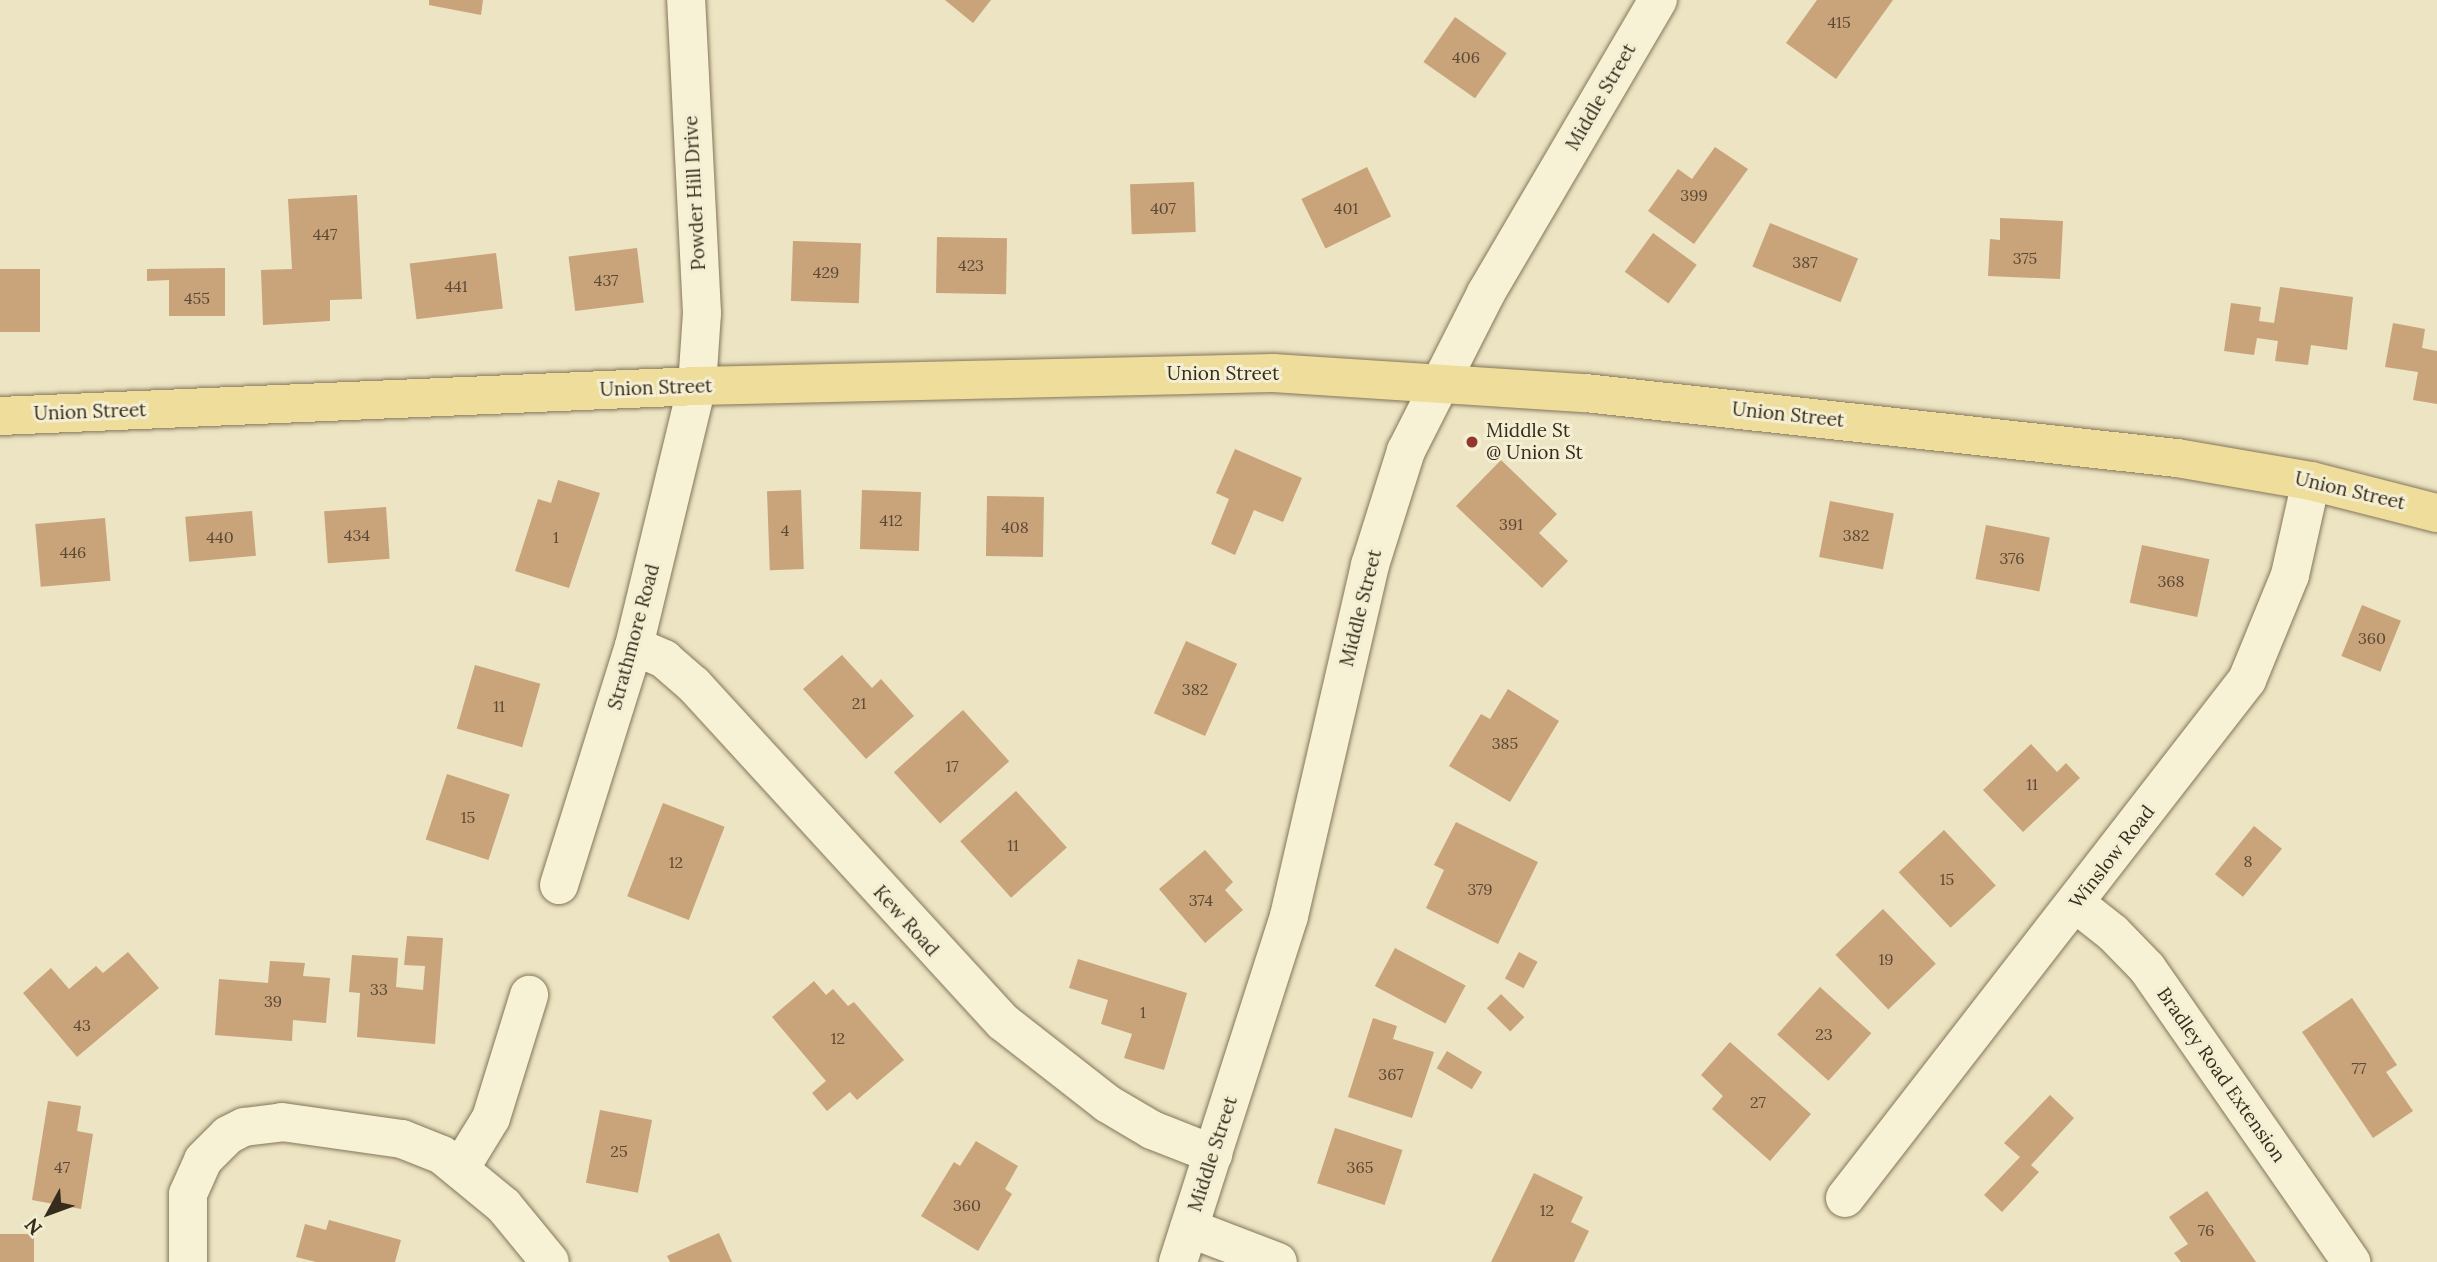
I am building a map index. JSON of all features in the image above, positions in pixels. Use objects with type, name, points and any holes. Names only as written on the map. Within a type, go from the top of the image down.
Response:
[{"type":"main road","name":"Union Street","points":[[0,416],[697,386],[1209,373],[1438,381],[2177,458],[2311,481],[2437,513]]},
{"type":"street","name":"Powder Hill Drive","points":[[686,0],[702,313],[697,386]]},
{"type":"street","name":"Middle Street","points":[[1184,1245],[1292,904],[1374,553],[1406,452],[1438,381],[1658,0]]},
{"type":"street","name":"Strathmore Road","points":[[559,885],[634,646],[697,386]]},
{"type":"street","name":"Winslow Road","points":[[1844,1198],[2247,680],[2290,575],[2311,481]]},
{"type":"street","name":"Kew Road","points":[[634,646],[664,659],[694,685],[1003,1022],[1108,1104],[1152,1130],[1213,1154]]},
{"type":"street","name":"Bradley Road Extension","points":[[2075,903],[2113,933],[2147,968],[2351,1262]]},
{"type":"street","points":[[461,1167],[491,1118],[529,995]]},
{"type":"street","points":[[188,1262],[186,1213],[194,1177],[215,1147],[244,1127],[282,1122],[402,1139],[461,1167],[504,1206],[550,1262]]},
{"type":"street","points":[[1184,1245],[1278,1262]]},
{"type":"building","points":[[429,0],[483,0],[481,15],[429,5]]},
{"type":"building","points":[[945,0],[991,0],[973,23]]},
{"type":"building","points":[[1817,0],[1893,0],[1836,79],[1786,43]]},
{"type":"building","points":[[1455,17],[1507,53],[1475,98],[1423,62]]},
{"type":"building","points":[[1715,147],[1748,169],[1694,244],[1648,211],[1678,169],[1692,179]]},
{"type":"building","points":[[1367,167],[1391,216],[1325,248],[1301,199]]},
{"type":"building","points":[[1194,182],[1196,232],[1132,234],[1130,184]]},
{"type":"building","points":[[357,195],[362,299],[330,300],[330,321],[263,325],[261,270],[292,269],[288,199]]},
{"type":"building","points":[[2000,218],[2063,221],[2060,279],[1988,276],[1990,239],[2000,240]]},
{"type":"building","points":[[1770,223],[1858,259],[1840,302],[1752,267]]},
{"type":"building","points":[[1653,233],[1697,265],[1668,304],[1625,272]]},
{"type":"building","points":[[937,237],[1007,238],[1006,294],[936,293]]},
{"type":"building","points":[[793,241],[861,243],[859,303],[791,301]]},
{"type":"building","points":[[637,248],[644,303],[575,311],[569,256]]},
{"type":"building","points":[[496,253],[503,309],[416,319],[410,264]]},
{"type":"building","points":[[225,268],[225,316],[169,316],[169,280],[147,281],[147,269]]},
{"type":"building","points":[[0,269],[40,269],[40,332],[0,332]]},
{"type":"building","points":[[2280,287],[2353,297],[2347,350],[2311,345],[2308,365],[2275,361],[2278,341],[2257,338],[2254,355],[2224,351],[2231,303],[2261,307],[2259,321],[2274,323]]},
{"type":"building","points":[[2393,323],[2425,329],[2422,348],[2437,351],[2437,404],[2413,400],[2418,372],[2385,367]]},
{"type":"building","points":[[1235,449],[1302,478],[1283,522],[1254,510],[1235,555],[1211,544],[1229,499],[1216,493]]},
{"type":"building","points":[[1501,460],[1557,514],[1539,533],[1568,561],[1542,588],[1456,506]]},
{"type":"building","points":[[558,480],[600,493],[569,588],[515,571],[538,499],[551,503]]},
{"type":"building","points":[[801,490],[804,569],[770,570],[767,491]]},
{"type":"building","points":[[862,490],[921,492],[919,551],[860,549]]},
{"type":"building","points":[[987,496],[1044,497],[1043,557],[986,556]]},
{"type":"building","points":[[1830,501],[1894,513],[1883,569],[1819,557]]},
{"type":"building","points":[[386,507],[390,559],[328,563],[324,511]]},
{"type":"building","points":[[252,511],[256,556],[189,562],[185,517]]},
{"type":"building","points":[[105,518],[110,581],[41,587],[35,524]]},
{"type":"building","points":[[1986,525],[2050,537],[2039,591],[1976,579]]},
{"type":"building","points":[[2142,545],[2209,559],[2197,617],[2130,603]]},
{"type":"building","points":[[2362,605],[2401,621],[2380,672],[2341,656]]},
{"type":"building","points":[[1186,641],[1237,664],[1205,736],[1154,713]]},
{"type":"building","points":[[842,655],[872,688],[881,679],[914,716],[866,759],[803,689]]},
{"type":"building","points":[[475,665],[540,684],[522,747],[457,728]]},
{"type":"building","points":[[1508,689],[1559,721],[1510,802],[1449,766],[1481,714],[1490,719]]},
{"type":"building","points":[[963,710],[1009,761],[940,824],[894,772]]},
{"type":"building","points":[[2031,744],[2057,772],[2066,763],[2080,778],[2023,832],[1983,790]]},
{"type":"building","points":[[447,774],[510,794],[488,860],[426,840]]},
{"type":"building","points":[[1016,791],[1067,847],[1011,898],[960,841]]},
{"type":"building","points":[[663,803],[725,827],[689,920],[627,896]]},
{"type":"building","points":[[1456,822],[1538,862],[1498,944],[1426,908],[1444,870],[1434,865]]},
{"type":"building","points":[[2254,826],[2282,849],[2243,897],[2215,874]]},
{"type":"building","points":[[1944,830],[1996,886],[1950,928],[1899,872]]},
{"type":"building","points":[[1205,850],[1233,882],[1225,890],[1243,910],[1205,943],[1159,889]]},
{"type":"building","points":[[1883,909],[1936,964],[1888,1010],[1836,955]]},
{"type":"building","points":[[407,936],[443,938],[435,1044],[357,1037],[360,993],[349,992],[352,955],[398,958],[396,987],[423,990],[425,966],[404,965]]},
{"type":"building","points":[[1395,948],[1466,986],[1445,1024],[1375,986]]},
{"type":"building","points":[[128,952],[159,988],[77,1057],[23,993],[51,968],[69,989],[96,966],[103,973]]},
{"type":"building","points":[[1519,952],[1538,962],[1523,988],[1505,978]]},
{"type":"building","points":[[1078,959],[1187,993],[1164,1070],[1124,1058],[1132,1034],[1101,1024],[1108,1000],[1069,988]]},
{"type":"building","points":[[270,961],[305,963],[303,976],[330,978],[326,1023],[293,1020],[292,1041],[215,1035],[219,979],[268,983]]},
{"type":"building","points":[[814,981],[826,995],[833,989],[848,1006],[854,1002],[904,1060],[857,1100],[850,1092],[827,1111],[812,1093],[826,1081],[772,1017]]},
{"type":"building","points":[[1820,987],[1871,1033],[1828,1081],[1777,1035]]},
{"type":"building","points":[[1501,994],[1524,1017],[1510,1031],[1487,1008]]},
{"type":"building","points":[[2352,998],[2397,1065],[2386,1072],[2413,1111],[2373,1138],[2302,1032]]},
{"type":"building","points":[[1373,1018],[1397,1026],[1393,1039],[1434,1052],[1412,1118],[1348,1097]]},
{"type":"building","points":[[1730,1042],[1811,1114],[1770,1161],[1712,1109],[1723,1096],[1701,1075]]},
{"type":"building","points":[[1447,1051],[1482,1072],[1472,1089],[1437,1068]]},
{"type":"building","points":[[2050,1095],[2074,1118],[2031,1165],[2039,1172],[2002,1212],[1984,1195],[2020,1157],[2004,1143]]},
{"type":"building","points":[[48,1101],[81,1106],[77,1131],[93,1134],[81,1209],[32,1200]]},
{"type":"building","points":[[600,1110],[652,1120],[638,1193],[586,1183]]},
{"type":"building","points":[[1335,1128],[1403,1150],[1385,1205],[1317,1183]]},
{"type":"building","points":[[976,1141],[1018,1166],[1005,1189],[1012,1194],[978,1251],[921,1216],[954,1162],[960,1166]]},
{"type":"building","points":[[1534,1173],[1583,1197],[1571,1222],[1589,1231],[1574,1262],[1491,1262]]},
{"type":"building","points":[[2207,1191],[2256,1262],[2181,1262],[2174,1253],[2188,1244],[2169,1217]]},
{"type":"building","points":[[329,1220],[401,1240],[395,1262],[316,1262],[296,1257],[305,1224],[326,1230]]},
{"type":"building","points":[[719,1233],[732,1262],[670,1262],[667,1256]]},
{"type":"building","points":[[0,1234],[34,1234],[34,1262],[0,1262]]},
{"type":"place","name":"Middle St @ Union St","points":[[1472,442]]}]
